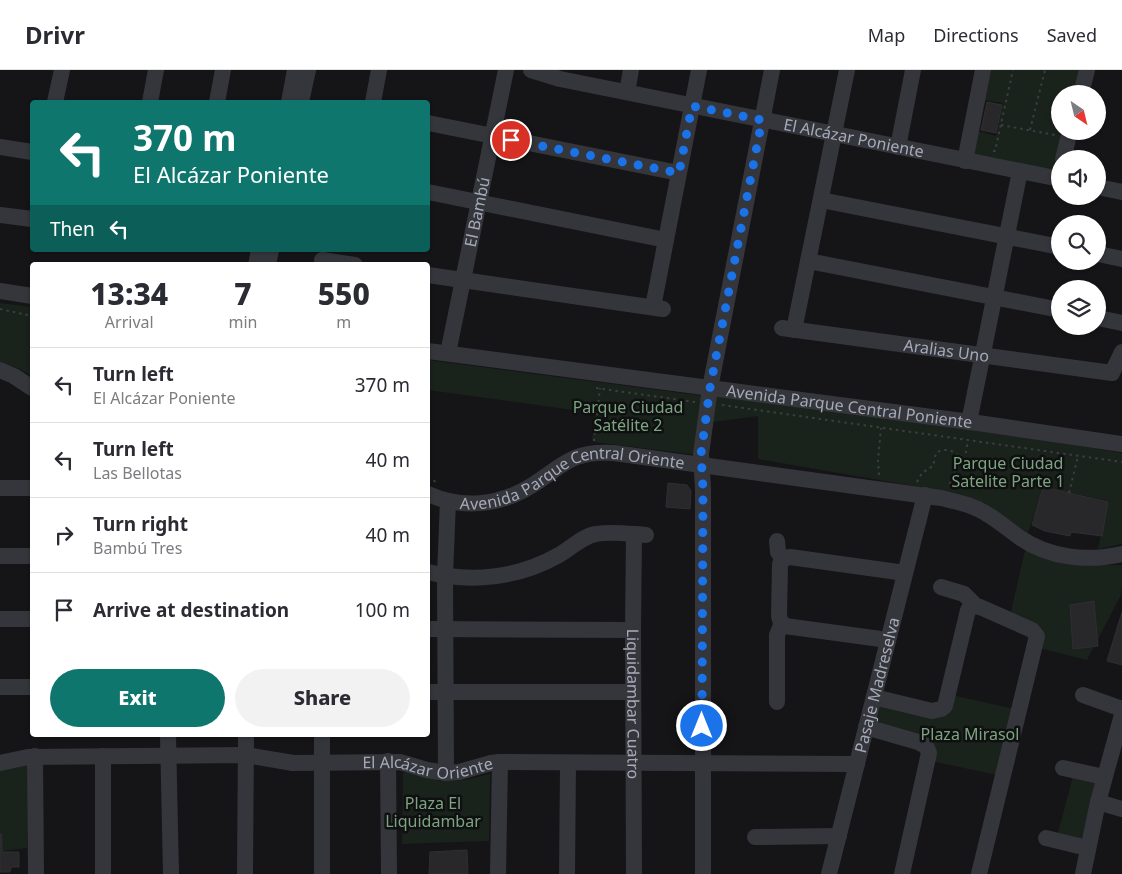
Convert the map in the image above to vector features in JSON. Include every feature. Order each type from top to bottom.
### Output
[{"type":"street","points":[[55,100],[62,70]]},
{"type":"street","points":[[150,100],[156,70]]},
{"type":"street","points":[[217,100],[223,70]]},
{"type":"street","points":[[289,100],[295,70]]},
{"type":"street","points":[[301,100],[308,70]]},
{"type":"street","points":[[373,100],[379,70]]},
{"type":"street","name":"El Bambú","points":[[448,353],[506,70]]},
{"type":"street","name":"El Alcázar Poniente","points":[[531,70],[561,74],[627,92],[692,106],[1020,171],[1051,175]]},
{"type":"street","points":[[627,92],[631,70]]},
{"type":"street","points":[[430,275],[658,308],[666,240],[699,70]]},
{"type":"street","points":[[702,874],[701,454],[710,388],[772,70]]},
{"type":"street","points":[[847,70],[808,261],[1051,308]]},
{"type":"street","points":[[898,147],[913,70]]},
{"type":"street","points":[[965,160],[983,70]]},
{"type":"street","points":[[1083,85],[1087,70]]},
{"type":"street","points":[[430,123],[679,173]]},
{"type":"street","points":[[0,147],[30,152]]},
{"type":"street","points":[[970,422],[1020,171]]},
{"type":"street","points":[[1106,189],[1122,192]]},
{"type":"street","points":[[430,192],[666,240]]},
{"type":"street","points":[[821,200],[1051,245]]},
{"type":"street","points":[[0,215],[30,219]]},
{"type":"street","points":[[1106,256],[1122,259]]},
{"type":"street","points":[[322,260],[346,259]]},
{"type":"street","name":"Aralias Uno","points":[[808,261],[788,329],[1112,373],[1122,352]]},
{"type":"street","points":[[0,291],[30,296]]},
{"type":"street","points":[[1106,320],[1122,323]]},
{"type":"street","name":"Avenida Parque Central Poniente","points":[[430,350],[1122,444]]},
{"type":"street","points":[[0,370],[14,376],[30,387]]},
{"type":"street","name":"Avenida Parque Central Oriente","points":[[430,495],[448,501],[477,504],[508,497],[532,486],[564,462],[580,456],[614,453],[702,466],[921,490],[977,508],[995,518],[1025,541],[1045,551],[1080,558],[1122,554]]},
{"type":"street","points":[[0,488],[30,488]]},
{"type":"street","name":"Pasaje Madreselva","points":[[829,874],[905,573],[921,490]]},
{"type":"street","points":[[446,773],[445,576],[448,501]]},
{"type":"street","name":"Liquidambar Cuatro","points":[[445,576],[483,577],[513,574],[548,562],[596,534],[640,534],[633,630],[634,874]]},
{"type":"street","points":[[777,540],[778,552],[783,558]]},
{"type":"street","points":[[0,556],[30,556]]},
{"type":"street","points":[[783,558],[790,557],[905,573]]},
{"type":"street","points":[[783,558],[780,564],[779,616],[782,623],[789,627],[888,640]]},
{"type":"street","points":[[430,572],[445,576]]},
{"type":"street","points":[[941,587],[964,594],[975,605],[1032,630],[1037,636],[979,874]]},
{"type":"street","points":[[874,697],[932,711],[941,710],[947,702],[968,610],[975,605]]},
{"type":"street","points":[[0,619],[30,619]]},
{"type":"street","points":[[778,702],[778,635],[782,623]]},
{"type":"street","points":[[430,629],[633,630]]},
{"type":"street","points":[[0,687],[30,687]]},
{"type":"street","points":[[430,692],[633,692]]},
{"type":"street","points":[[1083,695],[1122,709]]},
{"type":"street","points":[[1083,874],[1087,848],[1104,777],[1122,715]]},
{"type":"street","points":[[866,727],[918,742],[926,746],[929,753],[902,874]]},
{"type":"street","points":[[168,737],[171,874]]},
{"type":"street","points":[[245,874],[246,737]]},
{"type":"street","points":[[322,737],[322,874]]},
{"type":"street","points":[[35,756],[36,874]]},
{"type":"street","name":"El Alcázar Oriente","points":[[0,763],[21,757],[35,756],[246,756],[284,762],[400,762],[427,770],[446,773],[459,772],[500,762],[857,764]]},
{"type":"street","points":[[102,756],[103,874]]},
{"type":"street","points":[[388,761],[389,874]]},
{"type":"street","points":[[498,874],[500,762]]},
{"type":"street","points":[[567,874],[568,762]]},
{"type":"street","points":[[1063,768],[1104,777]]},
{"type":"street","points":[[1098,802],[1122,809]]},
{"type":"street","points":[[755,837],[839,836]]},
{"type":"street","points":[[1046,838],[1087,848]]},
{"type":"path","points":[[995,151],[1013,70]]},
{"type":"path","points":[[1030,130],[1045,70]]},
{"type":"path","points":[[1001,125],[1051,132]]},
{"type":"path","points":[[0,309],[30,316]]},
{"type":"path","points":[[594,442],[600,388]]},
{"type":"path","points":[[716,404],[1122,462]]},
{"type":"path","points":[[596,422],[647,426]]},
{"type":"path","points":[[879,477],[878,460],[881,428]]},
{"type":"path","points":[[959,457],[966,452],[968,440]]},
{"type":"path","points":[[921,490],[922,473],[933,466],[934,456],[939,451],[949,450],[959,457],[960,464],[955,470],[954,477],[947,490]]},
{"type":"path","points":[[1068,493],[1078,456]]},
{"type":"path","points":[[430,478],[442,484]]},
{"type":"green space","points":[[991,70],[1079,70],[1075,85],[1051,85],[1051,140],[1061,140],[1058,150],[1051,150],[1051,170],[971,158],[974,130],[996,136],[1003,103],[984,100]]},
{"type":"green space","points":[[0,303],[30,307],[30,375],[0,362]]},
{"type":"green space","name":"Parque Ciudad Satélite 2","points":[[430,360],[704,396],[701,454],[594,442],[592,440],[595,413],[430,390]]},
{"type":"green space","name":"Parque Ciudad Satelite Parte 1","points":[[713,393],[974,429],[1122,453],[1122,544],[1098,549],[1108,501],[1043,487],[1028,533],[985,503],[960,494],[758,459],[758,416],[713,422]]},
{"type":"green space","points":[[1025,550],[1049,560],[1072,564],[1122,565],[1120,597],[1087,660],[1043,649],[1037,651],[1036,625],[1010,616]]},
{"type":"green space","name":"Plaza Mirasol","points":[[952,695],[1014,709],[997,775],[931,761],[931,751],[872,725],[877,705],[929,716]]},
{"type":"green space","points":[[29,762],[27,848],[2,851],[3,834],[0,833],[0,768]]},
{"type":"green space","name":"Plaza El Liquidambar","points":[[403,772],[430,777],[439,781],[465,780],[490,774],[489,841],[402,844]]},
{"type":"green space","points":[[1074,772],[1102,778],[1085,845],[1057,837]]},
{"type":"building","points":[[987,102],[1002,105],[996,133],[981,130]]},
{"type":"building","points":[[668,483],[687,485],[691,491],[690,509],[666,507]]},
{"type":"building","points":[[1043,487],[1108,502],[1102,536],[1071,532],[1070,536],[1045,531],[1032,525]]},
{"type":"building","points":[[1094,601],[1098,646],[1073,649],[1070,605]]},
{"type":"building","points":[[1122,612],[1122,665],[1107,661]]},
{"type":"building","points":[[0,834],[2,834],[2,852],[19,852],[19,867],[11,867],[10,872],[0,872]]},
{"type":"building","points":[[467,850],[468,874],[429,874],[430,852]]},
{"type":"route","points":[[511,140],[679,173],[692,106],[762,120],[710,388],[701,454],[703,488],[702,726]]}]
